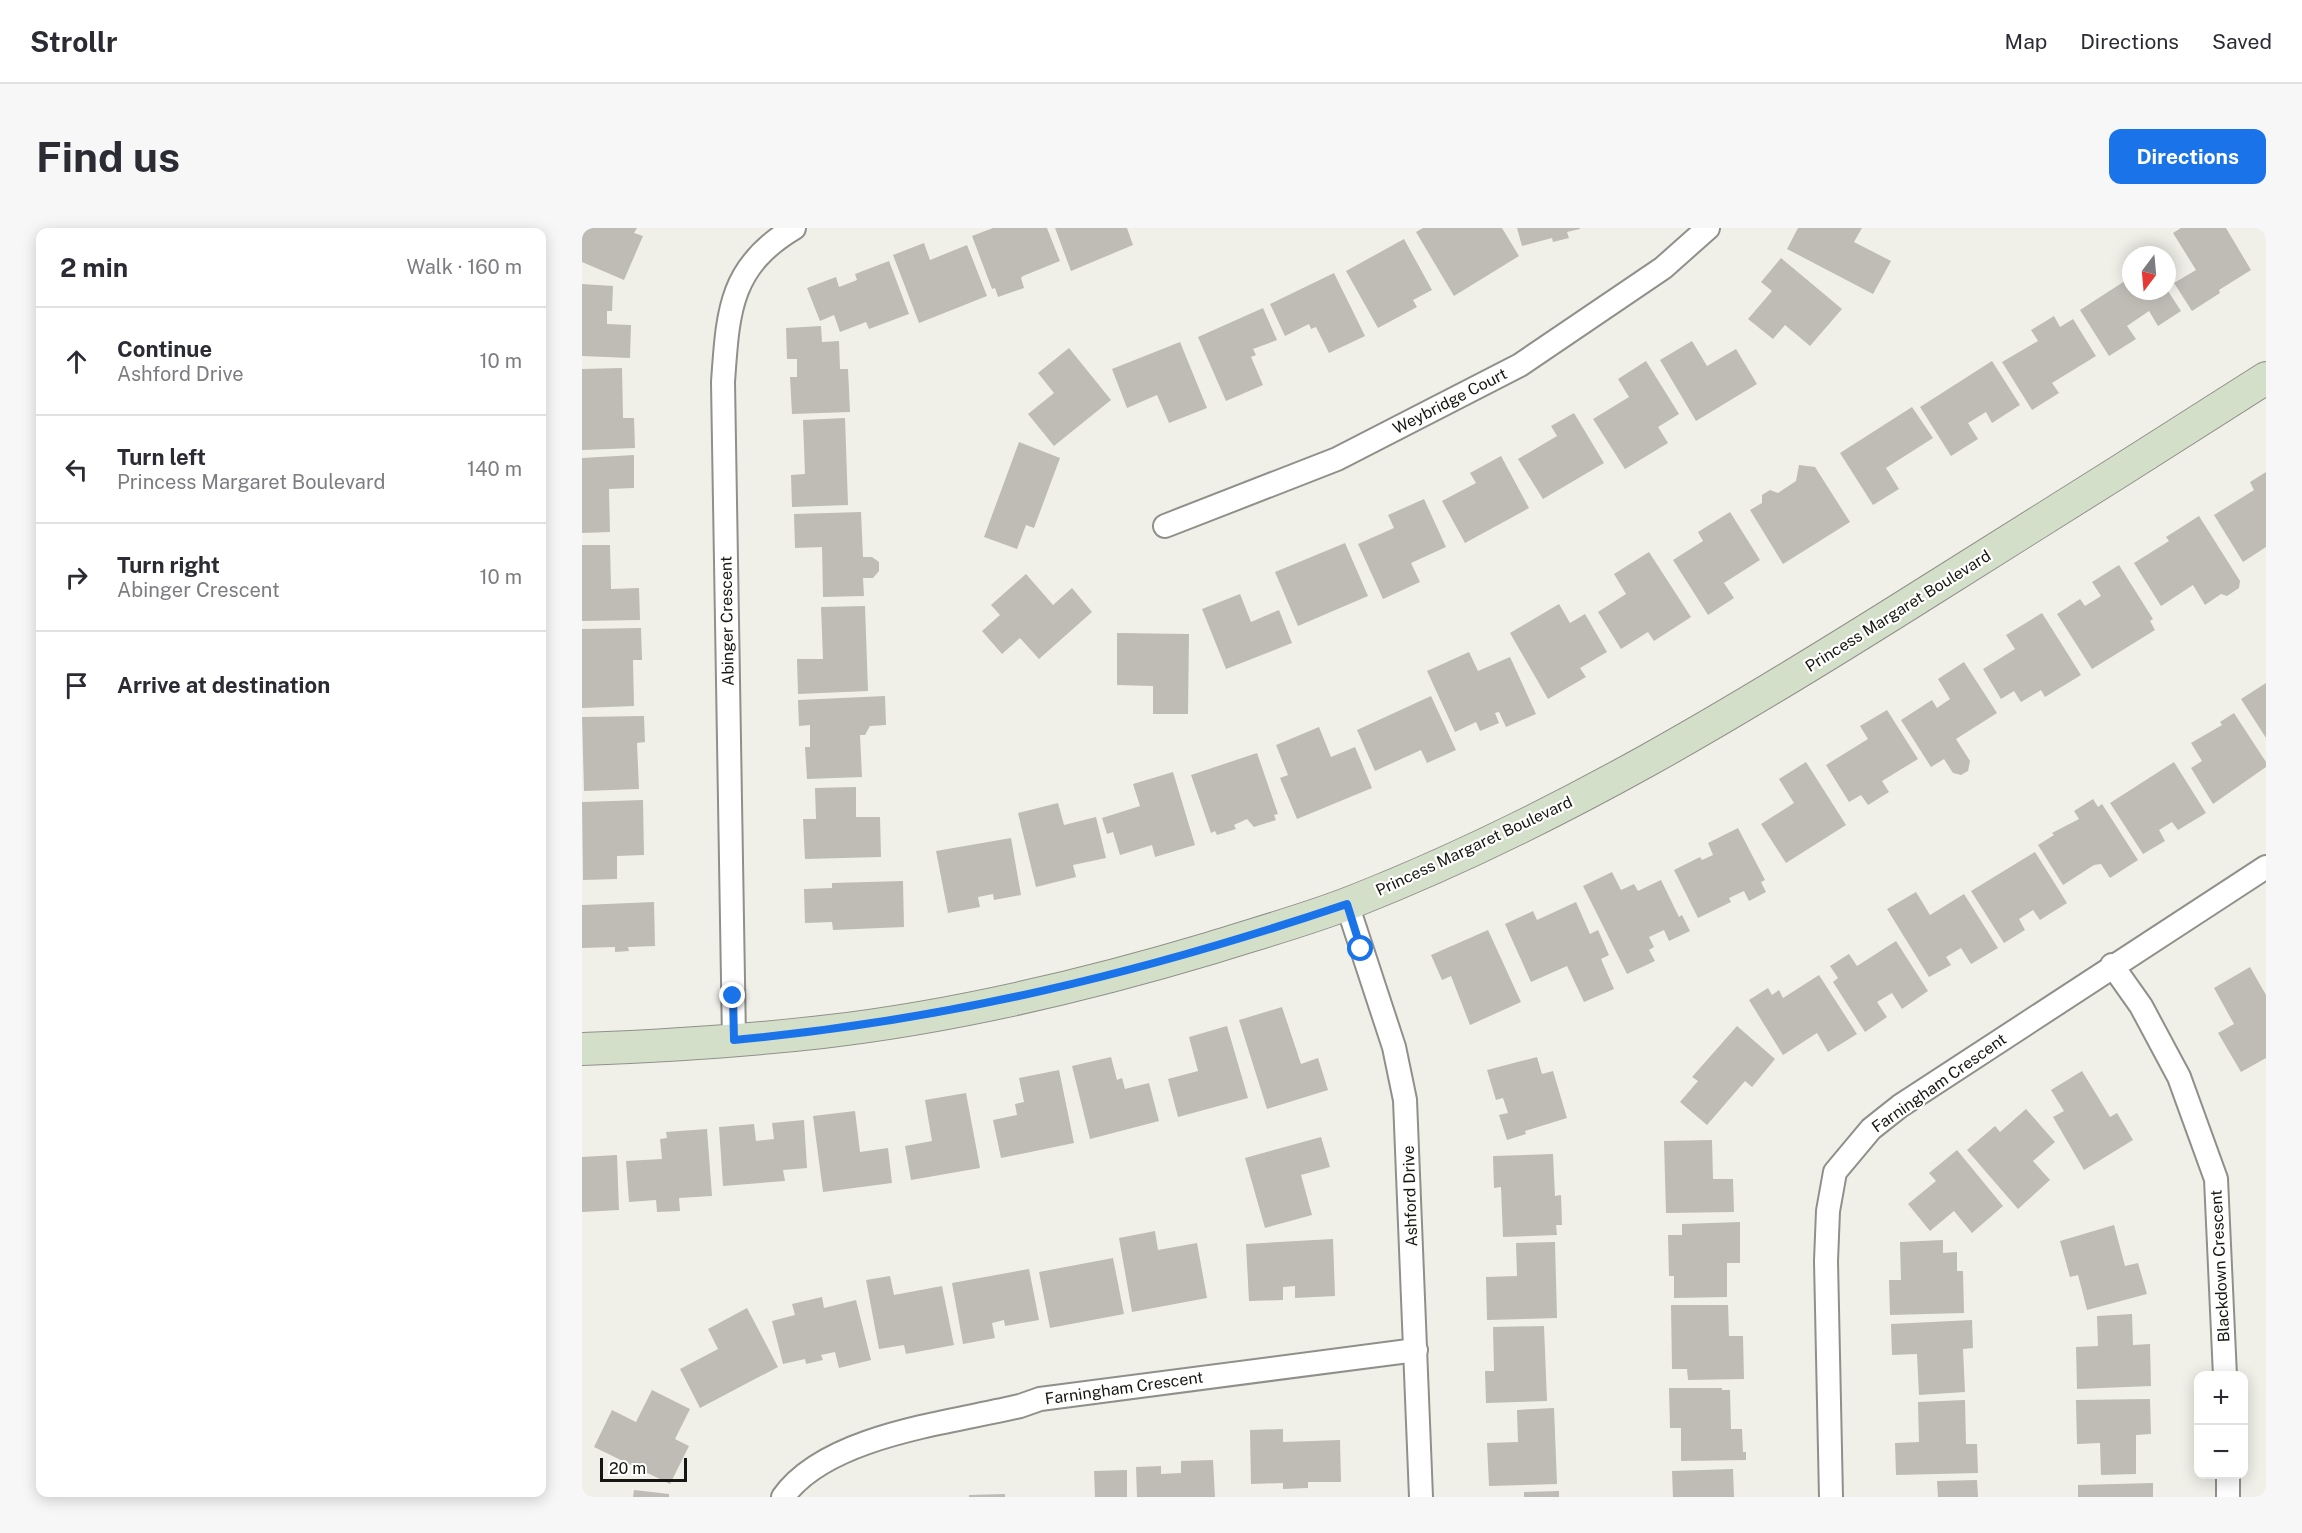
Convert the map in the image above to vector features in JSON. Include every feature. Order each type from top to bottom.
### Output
[{"type":"street","name":"Abinger Crescent","points":[[734,1040],[723,382],[728,315],[744,273],[768,244],[795,228]]},
{"type":"street","name":"Weybridge Court","points":[[1165,526],[1337,459],[1520,366],[1663,268],[1707,228]]},
{"type":"street","name":"Princess Margaret Boulevard","points":[[582,1049],[824,1032],[1014,999],[1181,957],[1347,904],[1422,873],[1537,819],[1716,723],[2266,378]]},
{"type":"street","name":"Farningham Crescent","points":[[1831,1497],[1826,1261],[1827,1211],[1835,1172],[1871,1129],[1900,1106],[2112,965],[2266,867]]},
{"type":"street","name":"Ashford Drive","points":[[1347,904],[1394,1047],[1405,1100],[1421,1497]]},
{"type":"street","name":"Blackdown Crescent","points":[[2112,965],[2141,1006],[2179,1077],[2216,1179],[2225,1371]]},
{"type":"street","name":"Farningham Crescent","points":[[783,1497],[790,1486],[815,1467],[847,1449],[883,1437],[1020,1407],[1040,1399],[1416,1350]]},
{"type":"street","points":[[2228,1479],[2228,1497]]},
{"type":"building","points":[[582,228],[637,228],[634,233],[643,236],[624,280],[582,262]]},
{"type":"building","points":[[993,228],[1047,228],[1060,261],[1023,276],[1021,278],[1024,288],[998,297],[995,288],[992,289],[972,236]]},
{"type":"building","points":[[1055,228],[1127,228],[1133,245],[1071,271]]},
{"type":"building","points":[[1423,228],[1502,228],[1519,256],[1454,296],[1416,232]]},
{"type":"building","points":[[1517,228],[1580,229],[1567,232],[1569,238],[1553,242],[1552,238],[1522,246]]},
{"type":"building","points":[[1798,228],[1862,228],[1854,242],[1891,261],[1873,294],[1787,249]]},
{"type":"building","points":[[2181,228],[2226,228],[2251,270],[2219,290],[2220,293],[2192,311],[2176,286],[2176,282],[2196,270],[2173,233]]},
{"type":"building","points":[[1404,239],[1432,290],[1413,300],[1417,307],[1378,328],[1346,271]]},
{"type":"building","points":[[924,243],[930,260],[967,245],[987,296],[919,323],[893,255]]},
{"type":"building","points":[[1781,258],[1842,309],[1810,346],[1785,325],[1773,339],[1748,319],[1772,291],[1761,282]]},
{"type":"building","points":[[889,261],[909,314],[869,329],[866,322],[840,332],[834,315],[820,321],[807,288],[836,277],[839,287],[857,280],[855,274]]},
{"type":"building","points":[[1334,273],[1365,336],[1329,353],[1316,327],[1311,329],[1309,324],[1285,336],[1270,304]]},
{"type":"building","points":[[2122,283],[2122,300],[2174,300],[2181,311],[2158,326],[2149,311],[2127,326],[2136,339],[2109,356],[2080,310]]},
{"type":"building","points":[[582,284],[613,286],[612,311],[607,311],[607,324],[631,325],[630,358],[582,356]]},
{"type":"building","points":[[1263,308],[1277,340],[1253,349],[1256,355],[1251,357],[1263,385],[1226,401],[1198,337]]},
{"type":"building","points":[[2054,316],[2060,327],[2073,319],[2096,356],[2052,383],[2059,393],[2032,410],[2002,362],[2038,341],[2031,330]]},
{"type":"building","points":[[821,326],[822,342],[839,341],[840,369],[848,369],[850,412],[792,414],[790,377],[797,377],[797,359],[787,359],[786,328]]},
{"type":"building","points":[[1692,341],[1707,366],[1736,349],[1757,384],[1696,421],[1660,360]]},
{"type":"building","points":[[1180,342],[1207,408],[1169,423],[1157,395],[1127,408],[1112,369]]},
{"type":"building","points":[[1069,348],[1111,400],[1054,446],[1028,414],[1054,393],[1038,373]]},
{"type":"building","points":[[1646,361],[1679,414],[1658,427],[1668,443],[1625,469],[1593,419],[1629,397],[1618,379]]},
{"type":"building","points":[[1992,361],[2020,405],[1992,423],[1986,412],[1968,423],[1978,439],[1951,456],[1920,407]]},
{"type":"building","points":[[622,368],[623,418],[634,418],[635,448],[582,450],[582,369]]},
{"type":"building","points":[[1912,407],[1933,438],[1886,468],[1899,489],[1873,505],[1840,453]]},
{"type":"building","points":[[1574,413],[1604,463],[1543,499],[1518,459],[1557,436],[1551,426]]},
{"type":"building","points":[[845,418],[848,505],[792,507],[791,475],[805,474],[803,420]]},
{"type":"building","points":[[1019,442],[1060,458],[1034,528],[1026,525],[1017,549],[984,537]]},
{"type":"building","points":[[634,455],[634,488],[609,489],[610,532],[582,533],[582,458]]},
{"type":"building","points":[[1501,456],[1529,508],[1465,543],[1442,501],[1476,483],[1470,473]]},
{"type":"building","points":[[1799,465],[1815,467],[1850,522],[1783,564],[1750,510],[1762,503],[1762,495],[1770,490],[1778,493],[1796,481]]},
{"type":"building","points":[[2266,472],[2266,547],[2243,562],[2214,515],[2254,490],[2250,482]]},
{"type":"building","points":[[1424,499],[1446,547],[1411,563],[1420,582],[1383,599],[1358,544],[1394,528],[1388,515]]},
{"type":"building","points":[[861,512],[863,557],[872,557],[879,562],[879,571],[873,578],[863,578],[864,596],[823,597],[822,547],[795,548],[794,514]]},
{"type":"building","points":[[1730,512],[1760,560],[1724,583],[1734,598],[1708,615],[1673,560],[1703,541],[1698,532]]},
{"type":"building","points":[[2199,516],[2240,581],[2239,588],[2227,596],[2221,594],[2205,605],[2193,585],[2161,606],[2134,563],[2169,541],[2166,537]]},
{"type":"building","points":[[1345,543],[1368,596],[1298,626],[1275,572]]},
{"type":"building","points":[[582,545],[610,545],[611,589],[639,588],[640,620],[582,621]]},
{"type":"building","points":[[1649,552],[1691,617],[1654,641],[1648,632],[1621,649],[1598,612],[1626,594],[1614,574]]},
{"type":"building","points":[[2119,565],[2153,619],[2150,621],[2155,630],[2092,669],[2057,614],[2080,599],[2085,606],[2101,596],[2092,582]]},
{"type":"building","points":[[1026,574],[1053,605],[1072,588],[1092,612],[1039,659],[1020,638],[1002,654],[982,631],[1000,615],[991,605]]},
{"type":"building","points":[[1240,594],[1251,622],[1279,610],[1292,643],[1226,669],[1202,609]]},
{"type":"building","points":[[1559,604],[1570,623],[1585,614],[1607,652],[1580,668],[1586,677],[1548,699],[1510,633]]},
{"type":"building","points":[[865,606],[868,691],[798,694],[797,659],[823,659],[821,607]]},
{"type":"building","points":[[2042,613],[2081,675],[2045,697],[2041,690],[2021,702],[2014,691],[2001,699],[1983,669],[2015,649],[2006,635]]},
{"type":"building","points":[[641,628],[642,660],[633,660],[634,706],[582,708],[582,629]]},
{"type":"building","points":[[1117,633],[1189,634],[1188,714],[1153,714],[1153,686],[1117,685]]},
{"type":"building","points":[[1469,652],[1478,671],[1510,657],[1536,714],[1506,727],[1499,712],[1495,713],[1499,723],[1480,731],[1476,722],[1455,732],[1427,671]]},
{"type":"building","points":[[1964,662],[1997,713],[1956,739],[1970,761],[1968,771],[1961,775],[1953,773],[1944,759],[1931,767],[1901,720],[1932,700],[1937,708],[1950,699],[1938,679]]},
{"type":"building","points":[[2266,683],[2266,738],[2241,699]]},
{"type":"building","points":[[885,696],[886,725],[870,726],[865,735],[860,735],[862,777],[807,779],[805,747],[810,747],[810,725],[799,726],[798,700]]},
{"type":"building","points":[[1431,696],[1456,750],[1427,763],[1421,750],[1375,771],[1357,730]]},
{"type":"building","points":[[1887,710],[1918,759],[1882,781],[1889,792],[1868,805],[1861,795],[1849,802],[1826,765],[1868,739],[1860,726]]},
{"type":"building","points":[[2234,713],[2266,762],[2266,767],[2213,804],[2191,768],[2202,761],[2191,743],[2222,725],[2220,722]]},
{"type":"building","points":[[644,716],[645,742],[637,743],[639,789],[584,791],[582,717]]},
{"type":"building","points":[[1319,727],[1331,757],[1355,747],[1372,788],[1297,819],[1280,778],[1288,775],[1276,745]]},
{"type":"building","points":[[1257,753],[1278,814],[1274,815],[1276,820],[1254,827],[1247,819],[1234,825],[1236,829],[1217,835],[1215,831],[1211,833],[1191,775]]},
{"type":"building","points":[[1806,762],[1846,825],[1786,863],[1761,824],[1794,803],[1779,779]]},
{"type":"building","points":[[2174,762],[2206,813],[2178,830],[2172,822],[2159,830],[2165,841],[2143,854],[2110,803]]},
{"type":"building","points":[[1173,772],[1195,845],[1155,857],[1152,845],[1120,855],[1113,832],[1107,834],[1102,818],[1140,806],[1133,784]]},
{"type":"building","points":[[856,787],[856,817],[880,817],[881,857],[805,859],[803,819],[816,819],[815,788]]},
{"type":"building","points":[[2093,799],[2098,807],[2102,804],[2138,860],[2110,878],[2101,864],[2094,865],[2063,885],[2038,845],[2054,835],[2052,833],[2079,819],[2074,811]]},
{"type":"building","points":[[643,800],[644,855],[617,856],[617,879],[583,880],[582,802]]},
{"type":"building","points":[[1058,803],[1064,825],[1096,817],[1106,858],[1073,865],[1076,877],[1036,887],[1018,813]]},
{"type":"building","points":[[1738,828],[1765,880],[1761,882],[1766,892],[1749,901],[1744,891],[1729,898],[1731,902],[1698,918],[1674,870],[1700,857],[1702,860],[1713,855],[1708,843]]},
{"type":"building","points":[[1011,838],[1021,895],[994,900],[993,894],[978,897],[980,907],[948,913],[936,851]]},
{"type":"building","points":[[2035,852],[2067,903],[2040,920],[2033,910],[2019,919],[2025,930],[2004,943],[1971,891]]},
{"type":"building","points":[[1612,872],[1621,890],[1634,884],[1638,891],[1661,880],[1679,917],[1682,915],[1690,931],[1669,941],[1664,930],[1649,937],[1654,947],[1649,950],[1655,961],[1627,974],[1583,886]]},
{"type":"building","points":[[903,881],[904,927],[833,930],[832,922],[805,923],[804,889],[832,888],[832,883]]},
{"type":"building","points":[[1916,892],[1930,915],[1964,894],[1998,948],[1971,964],[1961,948],[1946,957],[1951,965],[1929,977],[1887,909]]},
{"type":"building","points":[[654,902],[655,946],[628,947],[629,951],[615,952],[615,947],[582,948],[582,905]]},
{"type":"building","points":[[1576,902],[1590,934],[1598,930],[1609,955],[1601,959],[1614,989],[1584,1002],[1567,966],[1531,982],[1505,924],[1533,911],[1537,920]]},
{"type":"building","points":[[1488,930],[1521,1002],[1470,1025],[1451,976],[1442,980],[1431,955]]},
{"type":"building","points":[[1896,941],[1928,991],[1902,1009],[1892,993],[1877,1002],[1887,1017],[1865,1032],[1833,982],[1838,978],[1830,966],[1849,954],[1857,966]]},
{"type":"building","points":[[2250,967],[2266,995],[2266,1058],[2241,1072],[2218,1033],[2234,1024],[2214,988]]},
{"type":"building","points":[[1819,975],[1857,1034],[1828,1052],[1817,1033],[1783,1055],[1749,1000],[1768,988],[1772,995],[1779,990],[1783,998]]},
{"type":"building","points":[[1282,1007],[1301,1064],[1318,1058],[1328,1090],[1267,1109],[1239,1020]]},
{"type":"building","points":[[1227,1026],[1248,1098],[1178,1117],[1168,1079],[1198,1071],[1189,1037]]},
{"type":"building","points":[[1737,1026],[1775,1059],[1752,1087],[1745,1081],[1707,1125],[1680,1102],[1698,1081],[1692,1077]]},
{"type":"building","points":[[1111,1057],[1117,1080],[1122,1078],[1125,1089],[1149,1083],[1159,1121],[1090,1139],[1072,1066]]},
{"type":"building","points":[[1537,1057],[1542,1074],[1553,1071],[1567,1118],[1525,1131],[1526,1134],[1507,1140],[1499,1115],[1508,1113],[1503,1098],[1496,1100],[1487,1070]]},
{"type":"building","points":[[1059,1070],[1074,1143],[1001,1158],[993,1120],[1017,1115],[1015,1104],[1024,1102],[1019,1078]]},
{"type":"building","points":[[2082,1071],[2110,1117],[2117,1113],[2133,1140],[2084,1170],[2053,1117],[2064,1111],[2051,1090]]},
{"type":"building","points":[[966,1093],[980,1168],[911,1180],[905,1146],[932,1141],[925,1100]]},
{"type":"building","points":[[2026,1109],[2055,1142],[2033,1161],[2050,1180],[2018,1209],[1967,1150],[1995,1126],[2000,1132]]},
{"type":"building","points":[[855,1111],[860,1152],[888,1148],[892,1183],[823,1192],[813,1116]]},
{"type":"building","points":[[804,1120],[807,1168],[783,1170],[785,1181],[723,1186],[719,1127],[754,1124],[756,1141],[774,1139],[772,1123]]},
{"type":"building","points":[[707,1129],[712,1196],[679,1198],[680,1211],[657,1212],[656,1200],[629,1202],[626,1161],[662,1159],[660,1139],[667,1138],[666,1132]]},
{"type":"building","points":[[1321,1137],[1330,1167],[1301,1175],[1312,1215],[1265,1228],[1245,1158]]},
{"type":"building","points":[[1712,1140],[1713,1179],[1733,1179],[1734,1212],[1666,1213],[1664,1141]]},
{"type":"building","points":[[1957,1150],[2003,1206],[1972,1233],[1954,1211],[1930,1231],[1908,1204],[1936,1181],[1929,1173]]},
{"type":"building","points":[[1553,1154],[1555,1196],[1561,1195],[1562,1225],[1556,1225],[1557,1235],[1503,1237],[1501,1187],[1494,1188],[1493,1156]]},
{"type":"building","points":[[617,1155],[619,1210],[582,1212],[582,1157]]},
{"type":"building","points":[[1740,1222],[1740,1263],[1727,1263],[1727,1297],[1674,1298],[1674,1276],[1669,1276],[1668,1235],[1682,1235],[1682,1224]]},
{"type":"building","points":[[2114,1225],[2125,1266],[2138,1263],[2147,1294],[2087,1310],[2078,1275],[2070,1277],[2060,1241]]},
{"type":"building","points":[[1155,1231],[1158,1250],[1197,1243],[1207,1298],[1132,1312],[1119,1238]]},
{"type":"building","points":[[1333,1239],[1335,1296],[1295,1298],[1295,1286],[1283,1287],[1283,1300],[1249,1301],[1246,1244]]},
{"type":"building","points":[[1943,1240],[1943,1253],[1957,1252],[1957,1271],[1963,1271],[1964,1313],[1890,1315],[1889,1280],[1901,1280],[1900,1242]]},
{"type":"building","points":[[1555,1242],[1557,1318],[1487,1320],[1486,1277],[1517,1276],[1516,1243]]},
{"type":"building","points":[[1113,1258],[1124,1314],[1050,1328],[1039,1272]]},
{"type":"building","points":[[1029,1269],[1039,1320],[1005,1326],[1004,1320],[992,1323],[995,1338],[963,1344],[952,1283]]},
{"type":"building","points":[[890,1276],[894,1295],[942,1286],[954,1345],[906,1354],[904,1345],[879,1349],[866,1280]]},
{"type":"building","points":[[822,1297],[824,1308],[856,1300],[871,1360],[839,1368],[835,1352],[821,1355],[823,1360],[806,1364],[805,1359],[783,1364],[772,1321],[795,1315],[792,1304]]},
{"type":"building","points":[[1671,1305],[1728,1305],[1729,1336],[1743,1336],[1744,1379],[1688,1380],[1687,1369],[1672,1369]]},
{"type":"building","points":[[747,1308],[778,1367],[700,1408],[680,1369],[718,1349],[708,1329]]},
{"type":"building","points":[[2132,1314],[2133,1345],[2150,1344],[2151,1386],[2077,1389],[2076,1347],[2098,1346],[2097,1316]]},
{"type":"building","points":[[1972,1320],[1973,1348],[1963,1349],[1965,1392],[1919,1395],[1917,1354],[1892,1355],[1891,1324]]},
{"type":"building","points":[[1544,1326],[1547,1401],[1486,1403],[1485,1371],[1494,1371],[1493,1327]]},
{"type":"building","points":[[1669,1388],[1730,1390],[1731,1429],[1742,1429],[1743,1452],[1746,1452],[1746,1460],[1681,1461],[1681,1428],[1670,1428]]},
{"type":"building","points":[[652,1390],[690,1409],[675,1439],[689,1446],[670,1484],[594,1447],[612,1410],[636,1422]]},
{"type":"building","points":[[2150,1399],[2151,1434],[2136,1435],[2136,1474],[2101,1475],[2100,1443],[2077,1444],[2076,1400]]},
{"type":"building","points":[[1965,1400],[1966,1444],[1977,1444],[1978,1473],[1896,1475],[1895,1443],[1919,1442],[1918,1402]]},
{"type":"building","points":[[1554,1408],[1557,1484],[1489,1486],[1487,1443],[1518,1442],[1517,1410]]},
{"type":"building","points":[[1283,1429],[1283,1442],[1340,1440],[1341,1482],[1308,1482],[1308,1488],[1283,1489],[1283,1483],[1251,1484],[1250,1430]]},
{"type":"building","points":[[1213,1460],[1215,1497],[1137,1497],[1136,1467],[1161,1466],[1161,1474],[1181,1473],[1181,1461]]},
{"type":"building","points":[[1733,1469],[1734,1497],[1673,1497],[1672,1471]]},
{"type":"building","points":[[1127,1470],[1127,1497],[1095,1497],[1094,1471]]},
{"type":"building","points":[[1977,1480],[1978,1497],[1938,1497],[1937,1481]]},
{"type":"building","points":[[2153,1483],[2153,1497],[2078,1497],[2078,1485]]},
{"type":"building","points":[[634,1490],[669,1494],[669,1497],[633,1497]]},
{"type":"building","points":[[1559,1491],[1559,1497],[1524,1497],[1524,1492]]},
{"type":"building","points":[[1005,1494],[1005,1497],[969,1497],[969,1495]]},
{"type":"route","points":[[733,996],[734,1040],[824,1032],[922,1017],[1091,981],[1181,957],[1347,904],[1361,949]]}]
